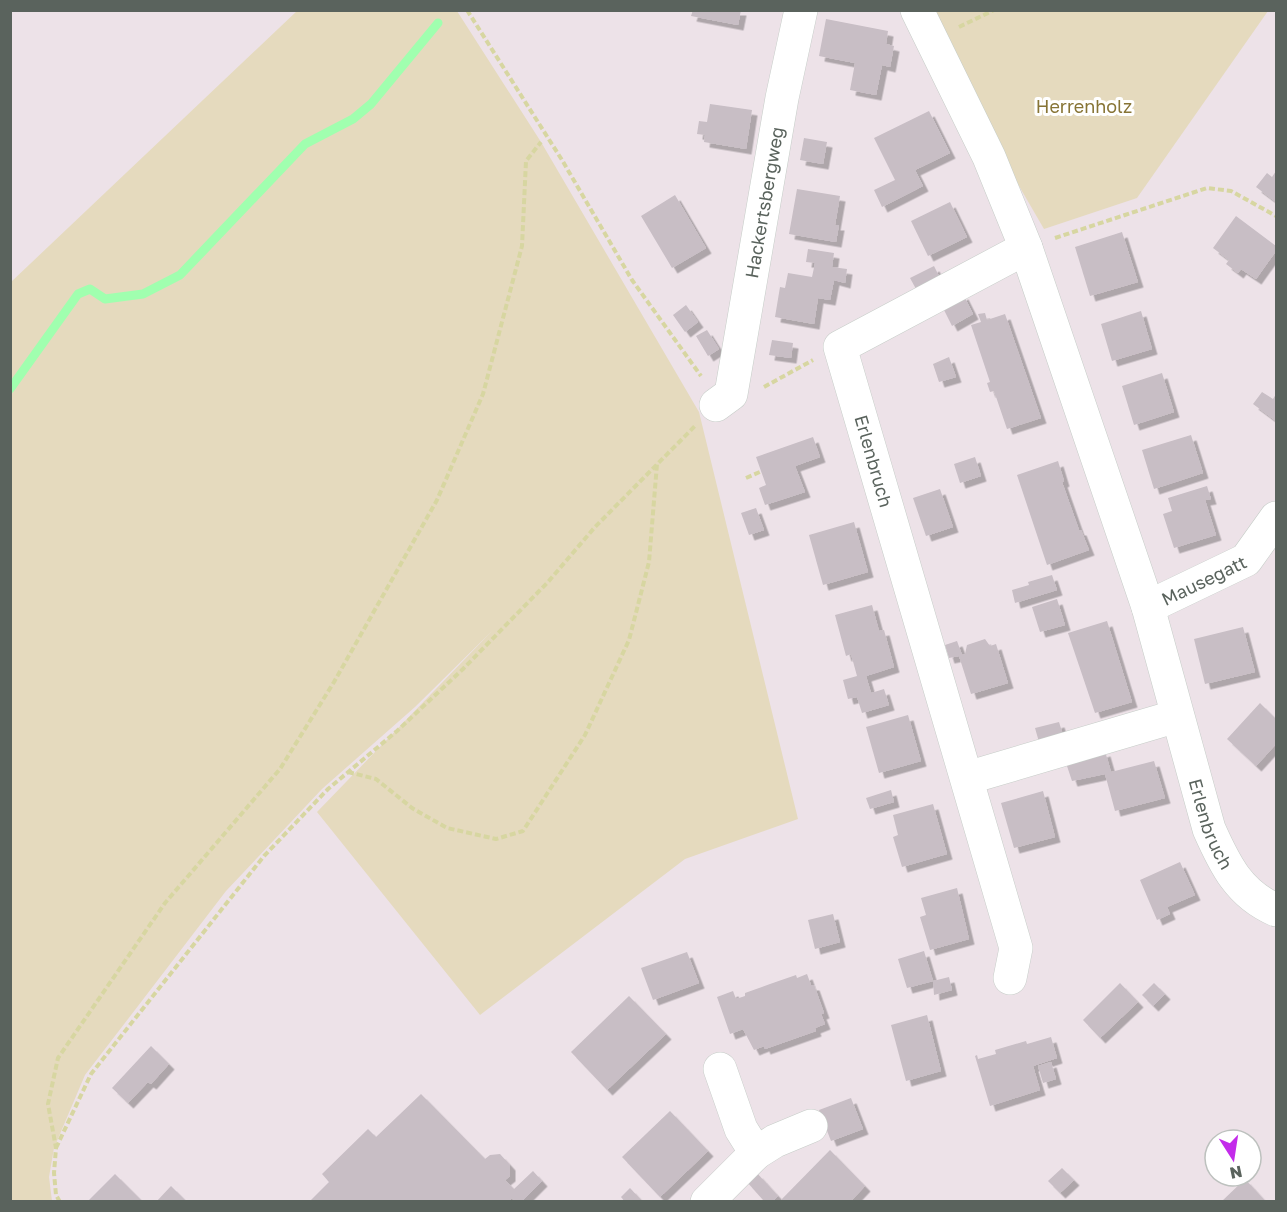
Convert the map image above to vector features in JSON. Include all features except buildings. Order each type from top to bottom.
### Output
[{"type":"street","name":"Hackertsbergweg","points":[[723,400],[801,10]]},
{"type":"street","name":"Erlenbruch","points":[[917,10],[989,158],[1026,248],[1148,607],[1209,829],[1221,856],[1238,884],[1260,903],[1276,910]]},
{"type":"street","points":[[840,347],[1026,248]]},
{"type":"street","name":"Erlenbruch","points":[[840,347],[1016,948],[1010,978]]},
{"type":"street","name":"Mausegatt","points":[[1148,607],[1246,560],[1276,518]]},
{"type":"street","points":[[967,778],[1177,717]]},
{"type":"street","points":[[720,1069],[741,1129],[756,1153]]},
{"type":"street","points":[[707,1202],[756,1153],[775,1141],[811,1126]]},
{"type":"path","points":[[467,10],[562,160],[632,280],[701,375],[723,400]]},
{"type":"path","points":[[931,40],[994,10]]},
{"type":"path","points":[[54,1202],[56,1148],[48,1104],[58,1058],[165,903],[280,769],[334,682],[437,500],[483,393],[522,246],[526,161],[541,142]]},
{"type":"path","points":[[1026,248],[1207,188],[1232,191],[1276,216]]},
{"type":"path","points":[[56,1148],[91,1074],[134,1017],[264,856],[328,789],[397,731],[462,669],[548,582],[595,527],[723,400],[752,393],[840,347]]},
{"type":"path","points":[[348,772],[376,779],[412,808],[447,828],[496,839],[524,831],[585,735],[629,640],[649,562],[657,464]]},
{"type":"path","points":[[746,478],[762,471]]},
{"type":"path","points":[[56,1195],[60,1202]]},
{"type":"green space","points":[[298,10],[457,11],[541,142],[699,412],[798,819],[685,859],[480,1015],[317,812],[492,631],[415,707],[322,789],[226,891],[85,1075],[54,1148],[49,1177],[52,1201],[11,1201],[11,282]]},
{"type":"green space","name":"Herrenholz","points":[[933,11],[1268,11],[1137,198],[1044,229],[1000,153]]},
{"type":"waterway","points":[[10,389],[78,294],[90,289],[105,299],[143,294],[180,275],[305,144],[353,119],[371,104],[438,23]]}]
